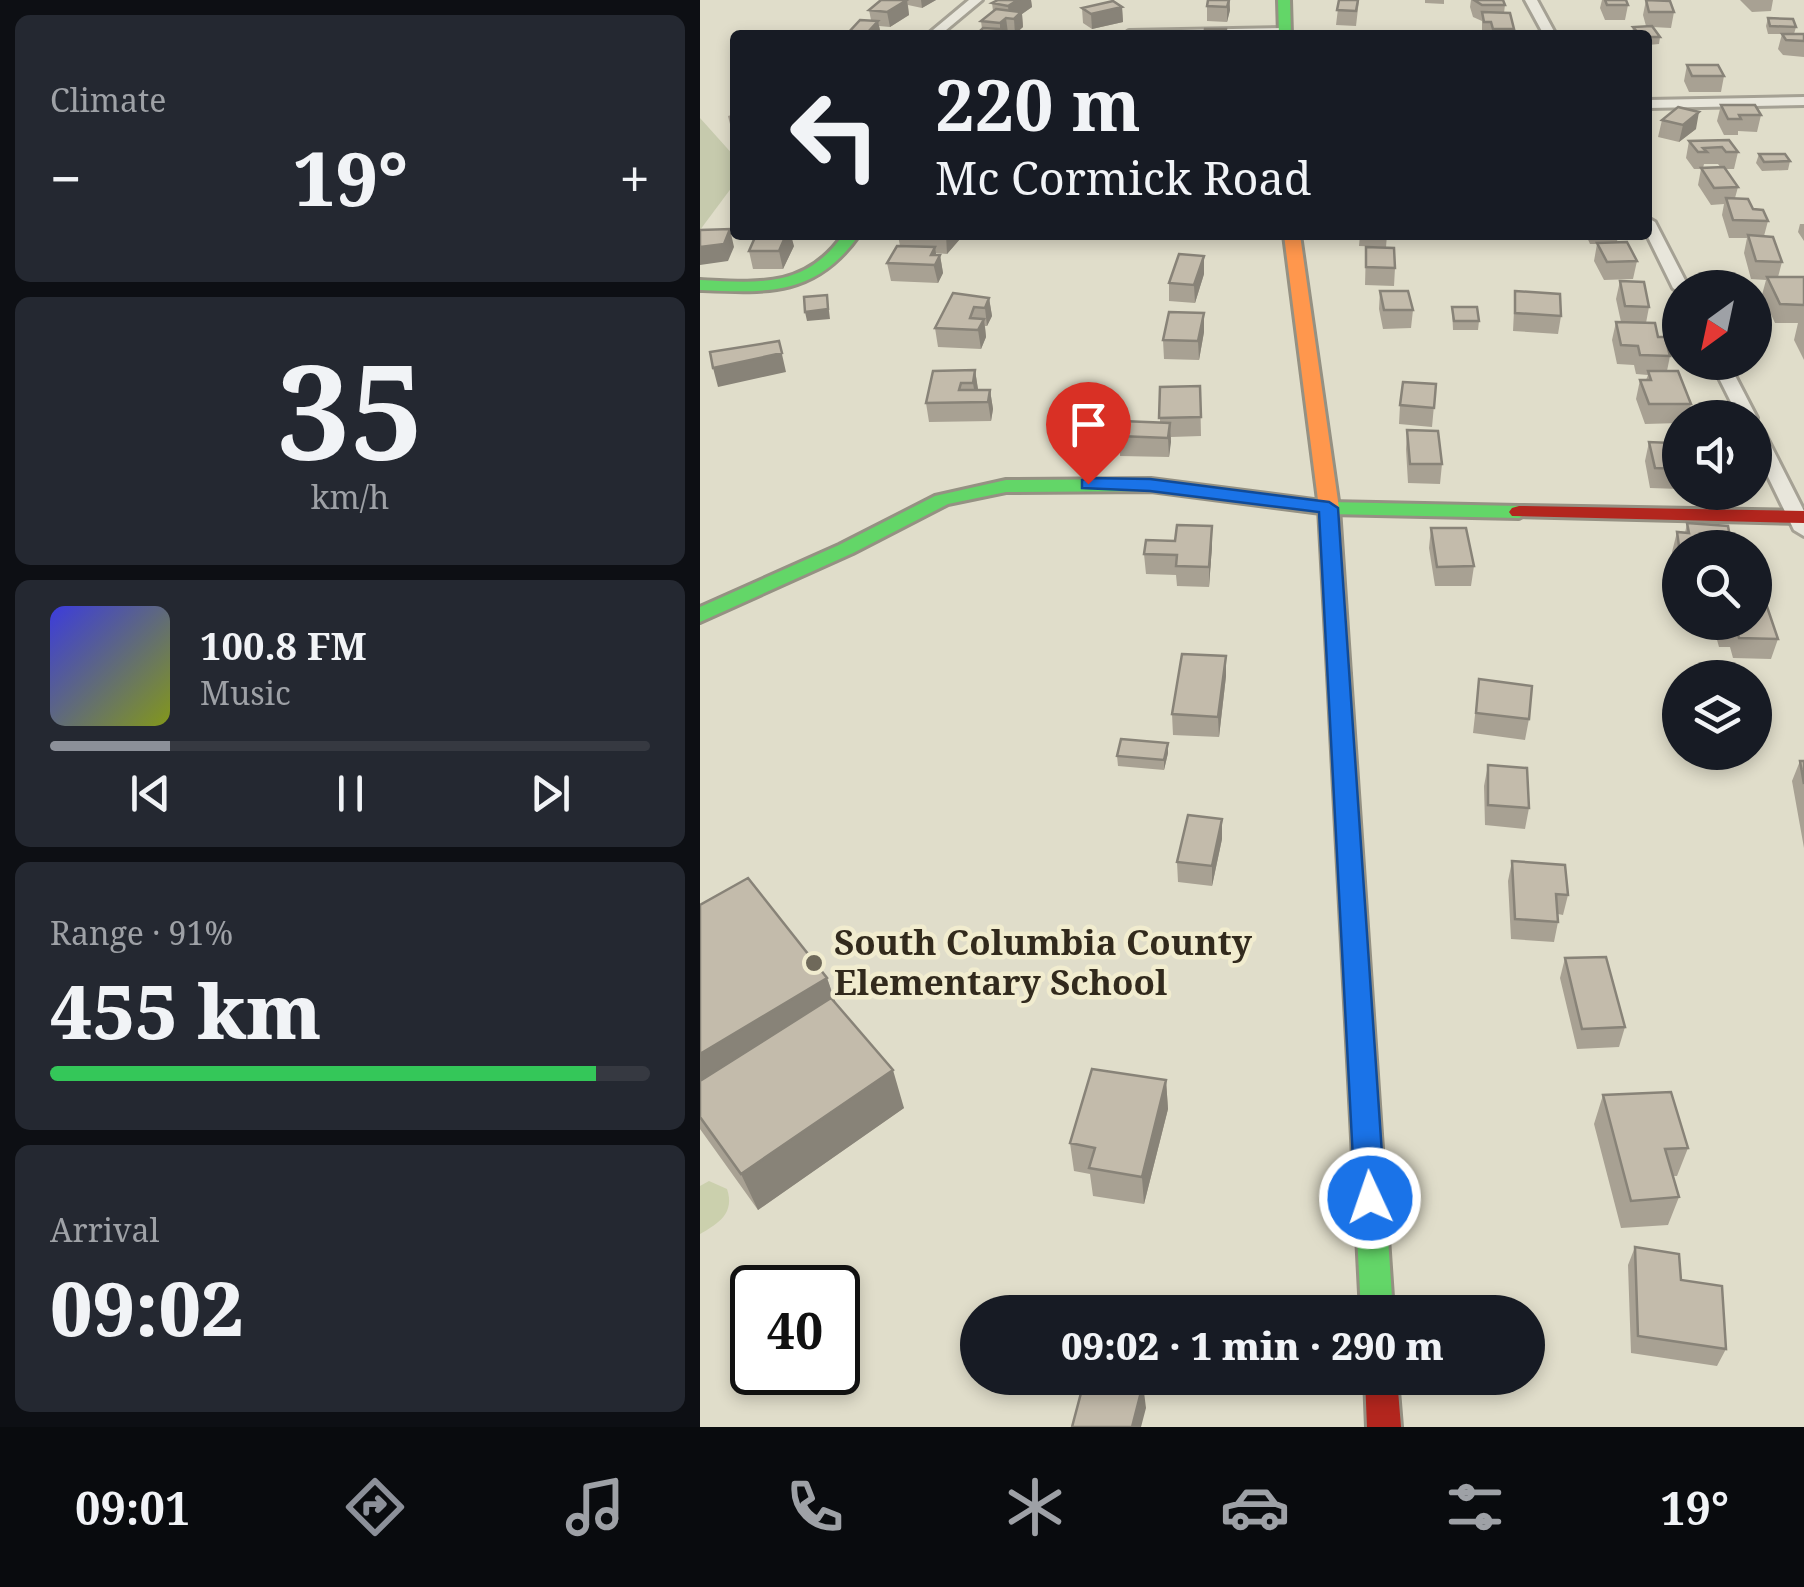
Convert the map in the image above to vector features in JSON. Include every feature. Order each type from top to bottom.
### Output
[{"type":"street","points":[[940,30],[976,0]]},
{"type":"street","points":[[1284,0],[1285,30]]},
{"type":"street","points":[[1532,0],[1547,30]]},
{"type":"street","points":[[1652,104],[1804,101]]},
{"type":"street","points":[[1652,230],[1672,270]]},
{"type":"street","points":[[700,285],[748,288],[809,277],[830,266],[846,251],[849,240]]},
{"type":"street","points":[[1293,240],[1329,508],[1376,1295]]},
{"type":"street","points":[[700,615],[846,549],[942,500],[1006,486],[1150,485],[1329,508],[1802,522],[1772,465]]},
{"type":"street","points":[[1382,1395],[1384,1427]]},
{"type":"green space","points":[[700,118],[730,151],[730,190],[700,230]]},
{"type":"green space","points":[[709,1181],[727,1189],[729,1205],[719,1221],[700,1234],[700,1186]]},
{"type":"building","points":[[881,0],[907,0],[887,12],[869,10]]},
{"type":"building","points":[[1018,0],[1008,6],[992,3]]},
{"type":"building","points":[[1208,0],[1229,0],[1227,7],[1207,6]]},
{"type":"building","points":[[1339,0],[1358,0],[1356,11],[1337,10]]},
{"type":"building","points":[[1474,0],[1503,0],[1505,5],[1482,5]]},
{"type":"building","points":[[1605,0],[1626,0],[1628,5],[1607,5]]},
{"type":"building","points":[[1646,0],[1670,1],[1674,12],[1649,12]]},
{"type":"building","points":[[1113,1],[1122,7],[1091,14],[1082,8]]},
{"type":"building","points":[[996,9],[1021,12],[1000,23],[981,21]]},
{"type":"building","points":[[1482,12],[1510,13],[1514,29],[1493,29],[1491,22],[1484,22]]},
{"type":"building","points":[[1768,18],[1793,19],[1796,27],[1770,26]]},
{"type":"building","points":[[860,20],[878,21],[870,30],[851,30]]},
{"type":"building","points":[[1652,26],[1660,37],[1652,37],[1652,30],[1633,27]]},
{"type":"building","points":[[1782,34],[1804,34],[1804,41],[1786,40]]},
{"type":"building","points":[[1687,65],[1718,65],[1724,76],[1692,76]]},
{"type":"building","points":[[1721,105],[1755,105],[1761,115],[1728,119]]},
{"type":"building","points":[[1678,107],[1699,112],[1683,125],[1662,120]]},
{"type":"building","points":[[1729,140],[1738,152],[1726,152],[1722,147],[1698,152],[1689,141]]},
{"type":"building","points":[[1759,154],[1785,154],[1790,161],[1764,162]]},
{"type":"building","points":[[1724,167],[1738,187],[1714,188],[1701,168]]},
{"type":"building","points":[[1726,198],[1748,199],[1753,209],[1763,210],[1768,221],[1733,220]]},
{"type":"building","points":[[730,229],[724,244],[700,247],[700,230]]},
{"type":"building","points":[[1748,235],[1773,237],[1782,262],[1756,261]]},
{"type":"building","points":[[754,240],[784,240],[779,251],[749,251]]},
{"type":"building","points":[[1627,242],[1637,261],[1607,262],[1597,243]]},
{"type":"building","points":[[897,246],[935,247],[931,255],[940,255],[935,265],[887,263]]},
{"type":"building","points":[[1366,247],[1394,248],[1395,268],[1366,267]]},
{"type":"building","points":[[1179,254],[1204,256],[1194,285],[1169,283]]},
{"type":"building","points":[[1772,277],[1804,277],[1804,305],[1780,304]]},
{"type":"building","points":[[1620,281],[1644,282],[1649,307],[1625,306]]},
{"type":"building","points":[[1380,291],[1408,291],[1413,310],[1384,310]]},
{"type":"building","points":[[1515,291],[1560,294],[1561,316],[1515,313]]},
{"type":"building","points":[[953,293],[989,298],[985,308],[974,307],[970,318],[984,319],[978,330],[935,328]]},
{"type":"building","points":[[827,295],[828,309],[805,312],[804,297]]},
{"type":"building","points":[[1452,307],[1477,307],[1479,321],[1454,321]]},
{"type":"building","points":[[1169,312],[1204,313],[1198,341],[1163,340]]},
{"type":"building","points":[[1616,322],[1655,323],[1658,337],[1662,337],[1662,356],[1640,355],[1638,346],[1621,345]]},
{"type":"building","points":[[779,341],[782,353],[713,368],[710,352]]},
{"type":"building","points":[[975,370],[973,383],[961,383],[959,390],[990,390],[988,402],[926,403],[933,371]]},
{"type":"building","points":[[1648,371],[1662,371],[1662,380],[1682,380],[1689,400],[1649,404],[1640,380],[1651,380]]},
{"type":"building","points":[[1403,382],[1436,384],[1434,408],[1400,405]]},
{"type":"building","points":[[1200,386],[1201,417],[1159,418],[1160,387]]},
{"type":"building","points":[[1122,421],[1170,423],[1168,438],[1119,436]]},
{"type":"building","points":[[1407,430],[1438,431],[1442,464],[1410,464]]},
{"type":"building","points":[[1649,442],[1662,443],[1662,468],[1655,468]]},
{"type":"building","points":[[1687,523],[1728,526],[1729,530],[1688,530]]},
{"type":"building","points":[[1177,525],[1212,526],[1209,567],[1176,566],[1177,555],[1144,554],[1146,540],[1175,541]]},
{"type":"building","points":[[1431,528],[1466,528],[1474,566],[1437,567]]},
{"type":"building","points":[[1182,654],[1226,656],[1218,717],[1172,714]]},
{"type":"building","points":[[1479,679],[1532,686],[1529,719],[1476,713]]},
{"type":"building","points":[[1121,739],[1168,743],[1164,760],[1117,756]]},
{"type":"building","points":[[1488,765],[1527,768],[1529,808],[1488,805]]},
{"type":"building","points":[[1188,815],[1222,819],[1212,866],[1177,862]]},
{"type":"building","points":[[1512,861],[1565,865],[1568,895],[1556,894],[1558,922],[1515,919]]},
{"type":"building","points":[[748,878],[827,978],[700,1054],[700,905]]},
{"type":"building","points":[[1606,957],[1625,1027],[1582,1029],[1565,958]]},
{"type":"building","points":[[831,998],[893,1070],[741,1174],[700,1117],[700,1081]]},
{"type":"building","points":[[1092,1069],[1166,1080],[1142,1177],[1089,1168],[1095,1148],[1070,1143]]},
{"type":"building","points":[[1671,1092],[1688,1148],[1665,1149],[1679,1197],[1631,1201],[1603,1095]]},
{"type":"building","points":[[1635,1247],[1679,1254],[1681,1280],[1722,1286],[1726,1349],[1638,1336]]},
{"type":"building","points":[[1080,1395],[1140,1395],[1132,1427],[1072,1427]]},
{"type":"traffic: fast","points":[[1284,0],[1285,30]]},
{"type":"traffic: fast","points":[[700,285],[765,286],[805,278],[822,268],[847,240]]},
{"type":"traffic: fast","points":[[700,615],[846,549],[942,500],[1006,486],[1151,485],[1329,508],[1519,512]]},
{"type":"traffic: fast","points":[[1339,674],[1376,1295]]},
{"type":"traffic: slow","points":[[1293,240],[1329,508],[1339,674]]},
{"type":"traffic: jam","points":[[1519,512],[1804,517]]},
{"type":"traffic: jam","points":[[1382,1395],[1384,1427]]},
{"type":"place","name":"South Columbia County Elementary School","points":[[814,963]]},
{"type":"route","points":[[1088,484],[1150,485],[1329,508],[1370,1198]]}]
